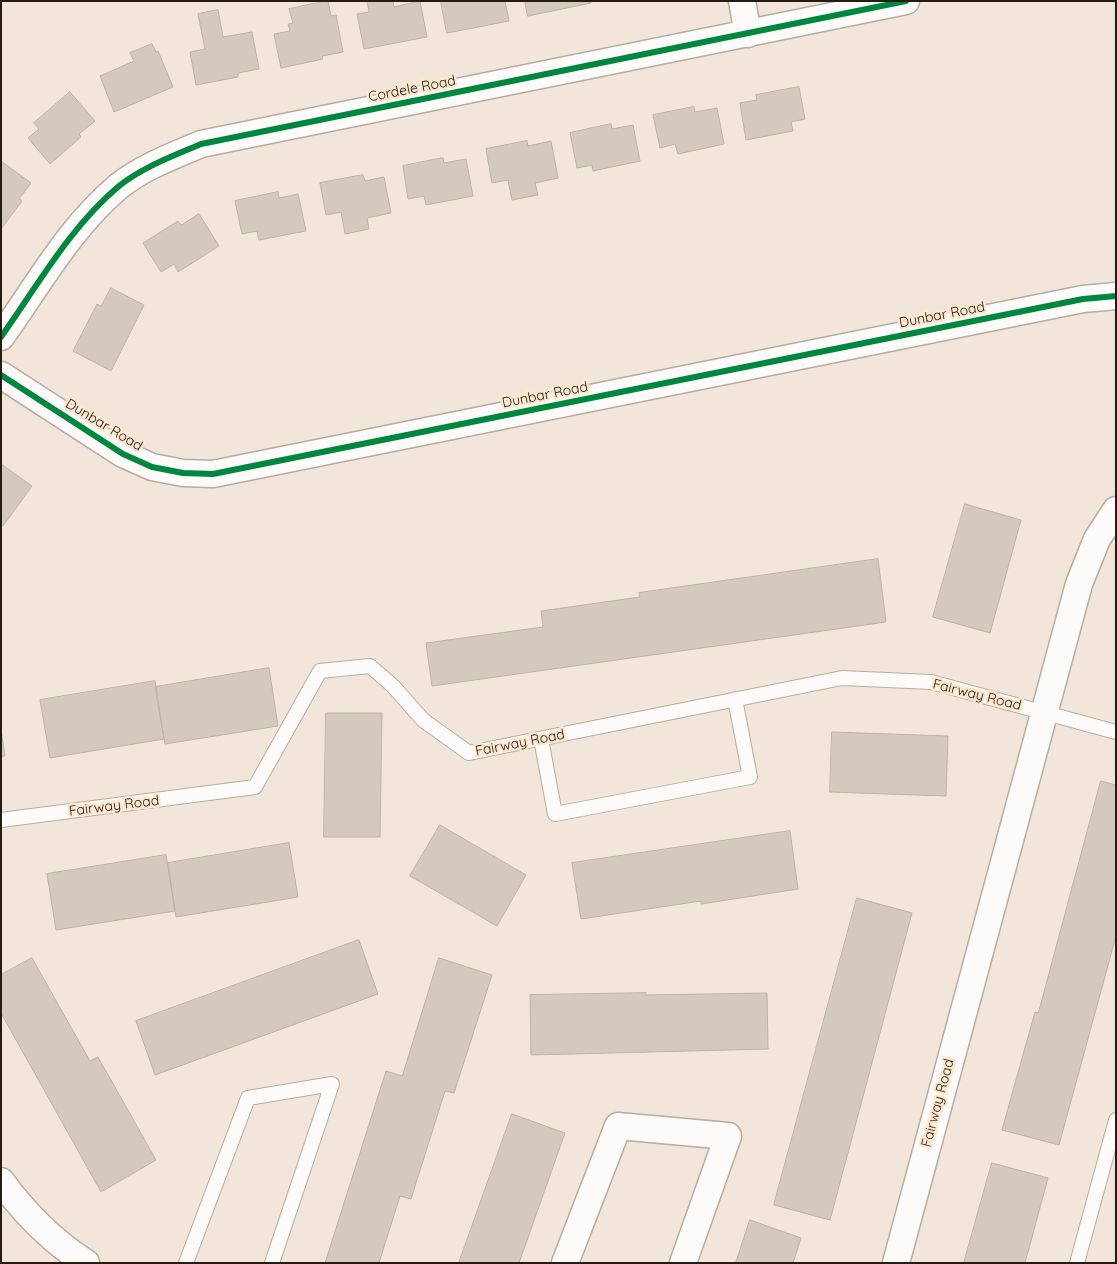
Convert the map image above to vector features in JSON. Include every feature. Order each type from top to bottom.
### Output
[{"type":"street","points":[[742,1],[748,34]]},
{"type":"street","name":"Cordele Road","points":[[1,337],[85,218],[121,185],[160,161],[201,144],[906,1]]},
{"type":"street","name":"Dunbar Road","points":[[1,375],[123,454],[152,466],[183,473],[213,474],[1083,299],[1116,296]]},
{"type":"street","name":"Fairway Road","points":[[896,1263],[1078,584],[1097,539],[1116,510]]},
{"type":"street","points":[[565,1263],[618,1126],[728,1136],[683,1263]]},
{"type":"street","points":[[1,1181],[17,1204],[59,1245],[86,1263]]},
{"type":"lane","name":"Fairway Road","points":[[1,820],[255,787],[320,671],[370,666],[393,686],[423,720],[469,753],[842,678],[931,682],[1116,732]]},
{"type":"lane","points":[[540,739],[554,814],[750,777],[735,699]]},
{"type":"lane","points":[[186,1263],[248,1098],[332,1084],[272,1263]]},
{"type":"lane","points":[[1077,1263],[1116,1120]]},
{"type":"building","points":[[328,1],[331,16],[336,15],[343,52],[322,56],[323,59],[281,68],[274,34],[290,31],[288,24],[293,23],[289,9]]},
{"type":"building","points":[[367,1],[393,1],[394,7],[420,1],[427,37],[364,49],[357,14],[369,12]]},
{"type":"building","points":[[441,1],[505,1],[509,21],[447,33]]},
{"type":"building","points":[[525,1],[591,1],[591,3],[528,16]]},
{"type":"building","points":[[218,10],[223,37],[252,32],[259,69],[238,73],[238,77],[196,85],[190,52],[205,49],[198,14]]},
{"type":"building","points":[[152,44],[156,52],[158,51],[173,87],[114,112],[100,76],[134,61],[130,53]]},
{"type":"building","points":[[799,87],[805,119],[791,122],[793,131],[746,140],[740,103],[757,100],[756,95]]},
{"type":"building","points":[[70,92],[95,121],[79,134],[81,137],[50,164],[28,138],[39,129],[34,123]]},
{"type":"building","points":[[694,107],[695,112],[717,108],[724,144],[678,154],[675,144],[660,148],[653,115]]},
{"type":"building","points":[[611,124],[612,129],[633,125],[640,161],[593,171],[592,165],[577,168],[570,133]]},
{"type":"building","points":[[527,141],[528,146],[551,141],[558,178],[535,183],[538,195],[512,200],[508,180],[492,183],[486,149]]},
{"type":"building","points":[[443,158],[444,163],[466,159],[473,196],[426,205],[424,196],[408,199],[403,166]]},
{"type":"building","points":[[1,161],[31,183],[19,199],[22,201],[1,229]]},
{"type":"building","points":[[363,175],[365,181],[384,177],[391,213],[367,218],[369,229],[345,234],[341,212],[326,215],[320,183]]},
{"type":"building","points":[[278,192],[279,198],[298,194],[306,231],[259,240],[257,231],[242,234],[235,201]]},
{"type":"building","points":[[199,214],[219,246],[178,272],[174,264],[161,272],[143,243],[178,221],[181,225]]},
{"type":"building","points":[[111,288],[144,305],[111,371],[73,351],[97,304],[101,306]]},
{"type":"building","points":[[1,464],[32,486],[3,526],[1,525]]},
{"type":"building","points":[[965,504],[1021,520],[990,633],[933,617]]},
{"type":"building","points":[[878,559],[886,622],[432,686],[426,643],[543,627],[541,611],[640,597],[639,593]]},
{"type":"building","points":[[269,668],[278,726],[165,744],[155,687]]},
{"type":"building","points":[[155,681],[164,739],[50,758],[40,700]]},
{"type":"building","points":[[326,713],[382,713],[380,837],[324,837]]},
{"type":"building","points":[[1,730],[5,756],[1,757]]},
{"type":"building","points":[[832,732],[948,736],[946,796],[830,792]]},
{"type":"building","points":[[1101,781],[1116,785],[1116,936],[1059,1145],[1002,1130],[1035,1012],[1038,1013]]},
{"type":"building","points":[[440,825],[526,875],[497,926],[410,876]]},
{"type":"building","points":[[790,831],[798,889],[701,904],[701,901],[581,919],[572,863]]},
{"type":"building","points":[[289,843],[298,897],[176,917],[168,863]]},
{"type":"building","points":[[166,855],[175,911],[56,930],[47,874]]},
{"type":"building","points":[[857,898],[912,913],[830,1220],[774,1205]]},
{"type":"building","points":[[359,940],[378,994],[155,1075],[136,1021]]},
{"type":"building","points":[[32,958],[90,1061],[98,1057],[156,1160],[101,1192],[1,1013],[1,975]]},
{"type":"building","points":[[439,958],[492,975],[454,1093],[445,1091],[411,1199],[400,1196],[379,1263],[325,1263],[386,1071],[402,1076]]},
{"type":"building","points":[[646,993],[645,995],[767,993],[768,1049],[531,1055],[530,995]]},
{"type":"building","points":[[512,1114],[565,1133],[519,1263],[459,1263]]},
{"type":"building","points":[[992,1163],[1048,1178],[1025,1263],[964,1263]]},
{"type":"building","points":[[750,1220],[801,1238],[793,1263],[736,1263]]},
{"type":"cycle path","points":[[1,337],[70,238],[101,202],[138,173],[158,162],[201,144],[906,1]]},
{"type":"cycle path","points":[[1,375],[123,454],[152,467],[183,473],[213,474],[1083,299],[1116,296]]}]
